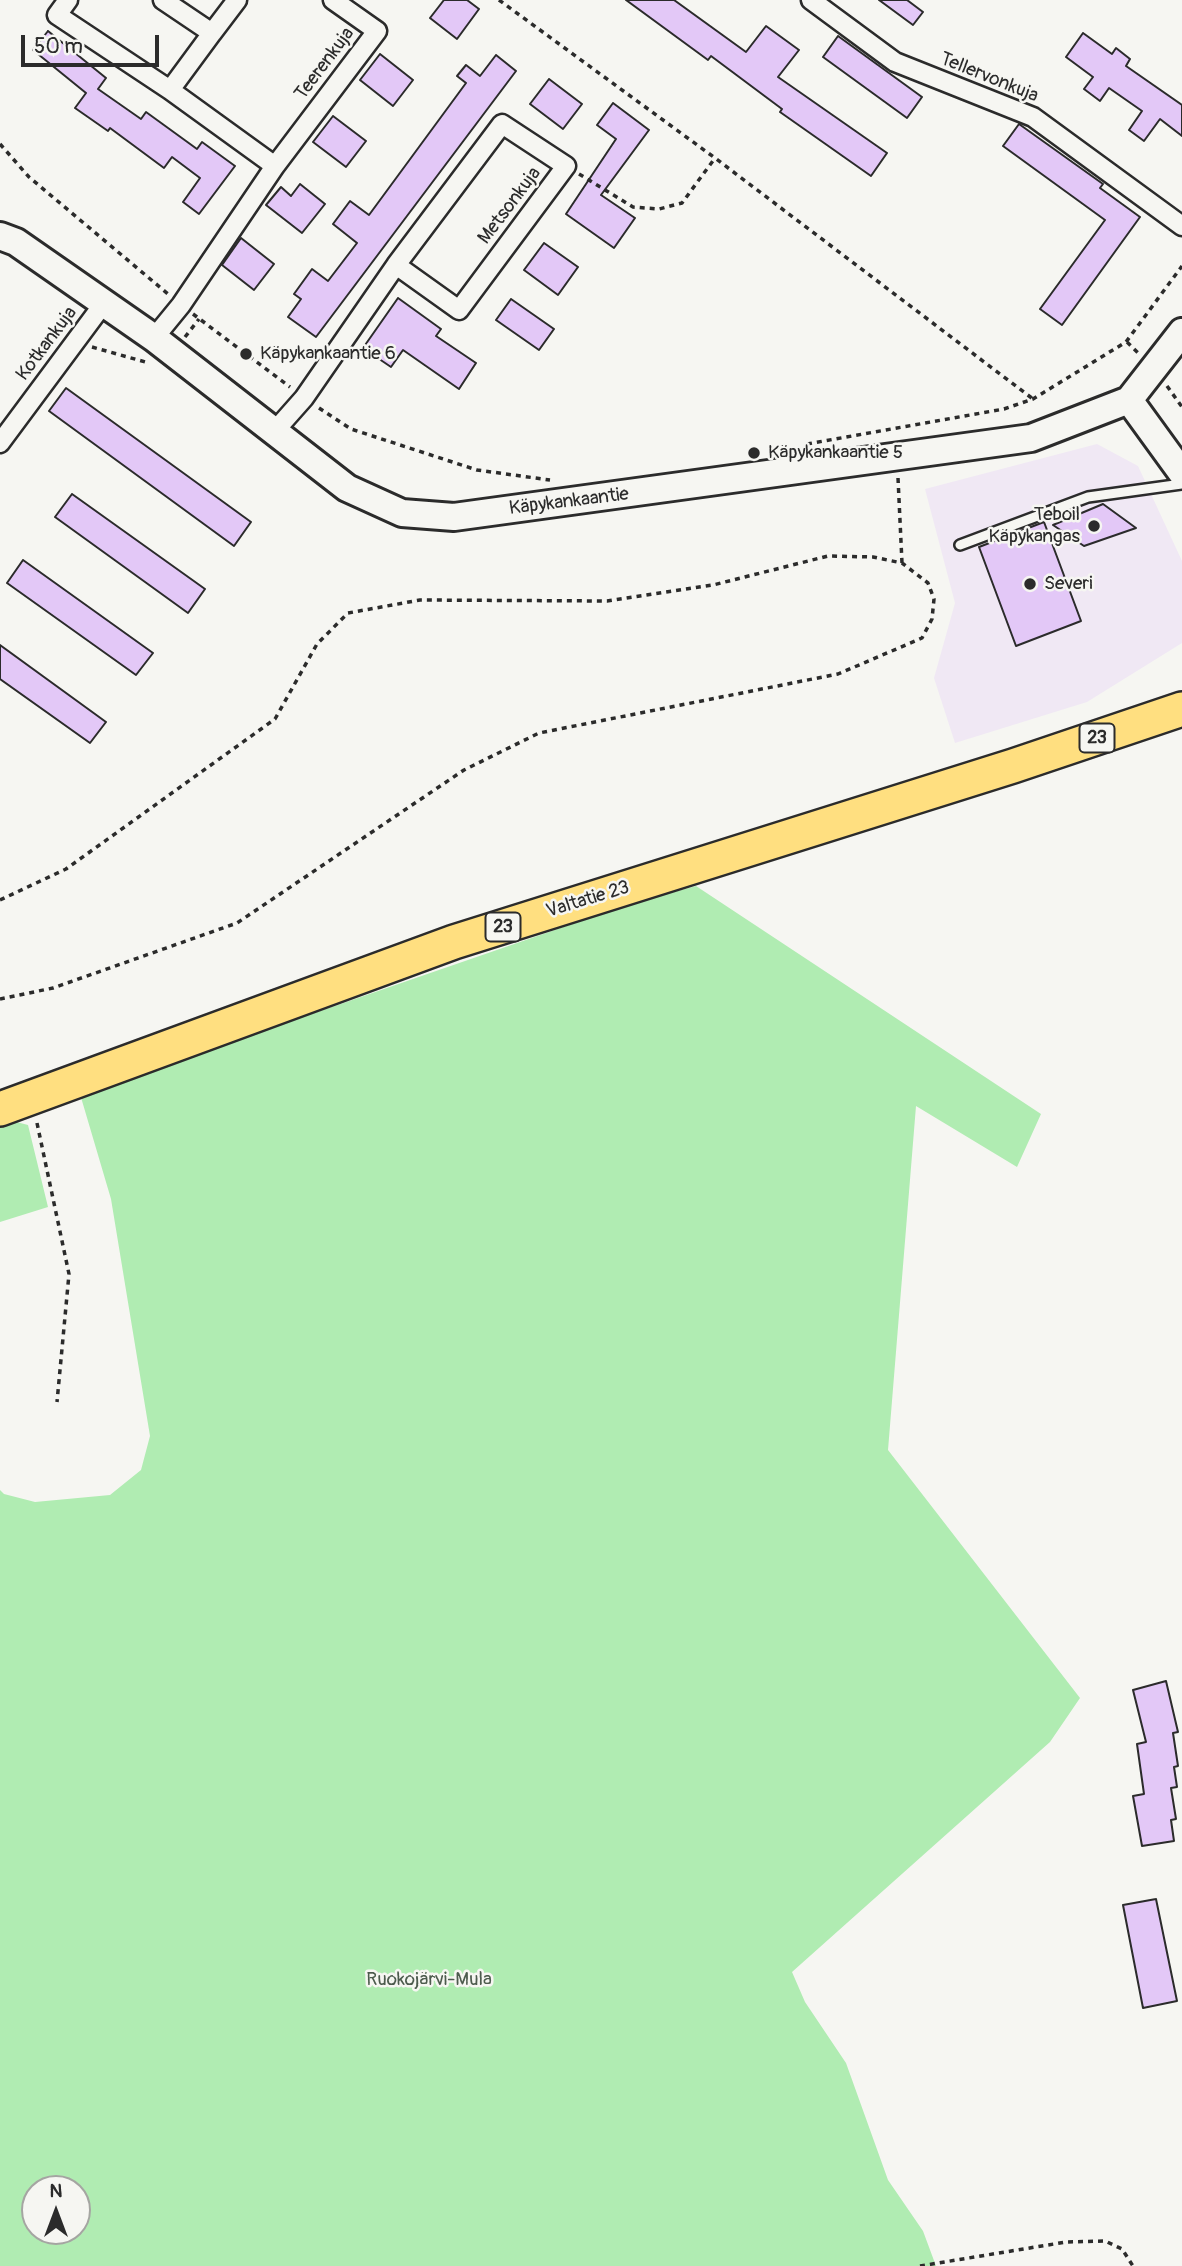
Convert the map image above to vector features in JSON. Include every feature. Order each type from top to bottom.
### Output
[{"type":"highway","name":"Valtatie 23","points":[[0,1109],[454,942],[1013,766],[1182,709]]},
{"type":"street","points":[[68,0],[57,15],[170,90],[275,166]]},
{"type":"street","points":[[163,0],[212,33]]},
{"type":"street","points":[[170,90],[237,0]]},
{"type":"street","name":"Teerenkuja","points":[[163,346],[181,305],[275,166],[377,31],[333,0]]},
{"type":"street","name":"Tellervonkuja","points":[[811,0],[895,62],[1033,117],[1182,226]]},
{"type":"street","name":"Metsonkuja","points":[[273,433],[304,398],[396,265],[502,124],[566,166],[459,310],[396,265]]},
{"type":"street","name":"Käpykankaantie","points":[[0,236],[16,242],[104,303],[273,433],[358,493],[402,513],[454,517],[897,459],[1031,438],[1129,400]]},
{"type":"street","name":"Kotkankuja","points":[[0,443],[104,303]]},
{"type":"street","points":[[1182,332],[1129,400],[1182,473]]},
{"type":"lane","points":[[960,545],[1088,497],[1182,484]]},
{"type":"path","points":[[499,0],[715,158],[1033,399]]},
{"type":"path","points":[[0,144],[29,177],[181,305],[304,398],[351,429],[477,470],[558,481]]},
{"type":"path","points":[[566,166],[633,207],[659,209],[682,203],[715,158]]},
{"type":"path","points":[[806,445],[891,427],[932,424],[1004,410],[1033,399],[1126,342],[1182,266]]},
{"type":"path","points":[[75,342],[158,366],[163,346]]},
{"type":"path","points":[[891,427],[897,459],[902,563]]},
{"type":"path","points":[[0,900],[66,869],[275,719],[317,644],[348,613],[420,600],[607,601],[713,585],[828,556],[873,557],[902,563],[928,583],[934,599],[932,619],[922,638],[838,674],[539,733],[464,770],[237,923],[53,988],[0,999]]},
{"type":"path","points":[[32,1097],[68,1274],[68,1310],[57,1402]]},
{"type":"path","points":[[920,2266],[1066,2242],[1105,2241],[1122,2249],[1133,2266]]},
{"type":"shaded area","points":[[1097,444],[1138,466],[1182,561],[1182,643],[1087,702],[955,743],[934,678],[955,603],[925,489]]},
{"type":"green space","name":"Ruokojärvi-Mula","points":[[696,886],[1041,1114],[1017,1167],[916,1106],[888,1450],[1080,1698],[1050,1742],[792,1972],[805,2002],[846,2063],[888,2180],[923,2231],[936,2266],[0,2266],[0,1490],[4,1494],[35,1502],[110,1495],[141,1470],[150,1436],[111,1199],[80,1094],[630,904]]},
{"type":"green space","points":[[9,1120],[28,1125],[48,1207],[0,1222],[0,1123]]},
{"type":"building","points":[[444,0],[467,0],[479,9],[457,39],[430,18]]},
{"type":"building","points":[[626,0],[674,0],[746,52],[766,26],[799,50],[778,77],[887,153],[871,176],[780,112],[782,109],[711,56],[708,60]]},
{"type":"building","points":[[879,0],[907,0],[923,12],[913,25]]},
{"type":"building","points":[[48,31],[106,78],[98,89],[141,119],[146,112],[197,149],[202,142],[235,166],[199,214],[183,202],[200,178],[172,157],[164,168],[110,128],[108,131],[75,108],[86,93],[33,50]]},
{"type":"building","points":[[1083,33],[1112,54],[1116,48],[1130,59],[1126,66],[1182,105],[1182,136],[1160,119],[1144,141],[1129,130],[1142,111],[1109,88],[1100,101],[1084,89],[1093,77],[1066,57]]},
{"type":"building","points":[[838,36],[922,97],[907,118],[823,57]]},
{"type":"building","points":[[380,54],[413,80],[393,106],[360,80]]},
{"type":"building","points":[[496,55],[516,71],[316,337],[288,317],[301,299],[294,294],[312,269],[328,281],[357,243],[333,224],[350,201],[369,215],[466,83],[457,76],[466,65],[480,76]]},
{"type":"building","points":[[549,79],[582,104],[563,129],[530,104]]},
{"type":"building","points":[[613,103],[649,130],[601,195],[635,218],[614,248],[566,214],[616,139],[597,125]]},
{"type":"building","points":[[333,116],[366,141],[346,167],[313,142]]},
{"type":"building","points":[[1019,124],[1103,184],[1100,188],[1140,217],[1062,325],[1040,309],[1105,220],[1003,146]]},
{"type":"building","points":[[300,184],[325,204],[302,233],[266,205],[281,187],[291,196]]},
{"type":"building","points":[[241,238],[274,264],[254,290],[222,265]]},
{"type":"building","points":[[544,243],[578,267],[558,295],[524,270]]},
{"type":"building","points":[[398,298],[441,329],[436,336],[476,363],[459,389],[403,350],[391,367],[363,348]]},
{"type":"building","points":[[511,299],[554,329],[539,350],[496,320]]},
{"type":"building","points":[[66,388],[251,522],[234,546],[49,411]]},
{"type":"building","points":[[72,494],[205,589],[188,613],[55,517]]},
{"type":"building","points":[[1103,504],[1136,528],[1084,546],[1053,525]]},
{"type":"building","name":"Severi","points":[[1044,522],[1081,621],[1016,646],[979,547]]},
{"type":"building","points":[[23,560],[153,653],[136,675],[7,583]]},
{"type":"building","points":[[0,645],[106,722],[90,743],[0,679]]},
{"type":"building","points":[[1166,1681],[1178,1732],[1173,1733],[1178,1766],[1174,1767],[1177,1787],[1171,1788],[1176,1819],[1171,1820],[1174,1841],[1142,1846],[1133,1796],[1144,1794],[1137,1744],[1146,1742],[1133,1690]]},
{"type":"building","points":[[1156,1899],[1177,2001],[1143,2008],[1123,1905]]},
{"type":"place","name":"Käpykankaantie 6","points":[[246,354]]},
{"type":"place","name":"Käpykankaantie 5","points":[[754,453]]},
{"type":"place","name":"Teboil Käpykangas","points":[[1094,526]]},
{"type":"place","name":"Severi","points":[[1030,584]]}]
